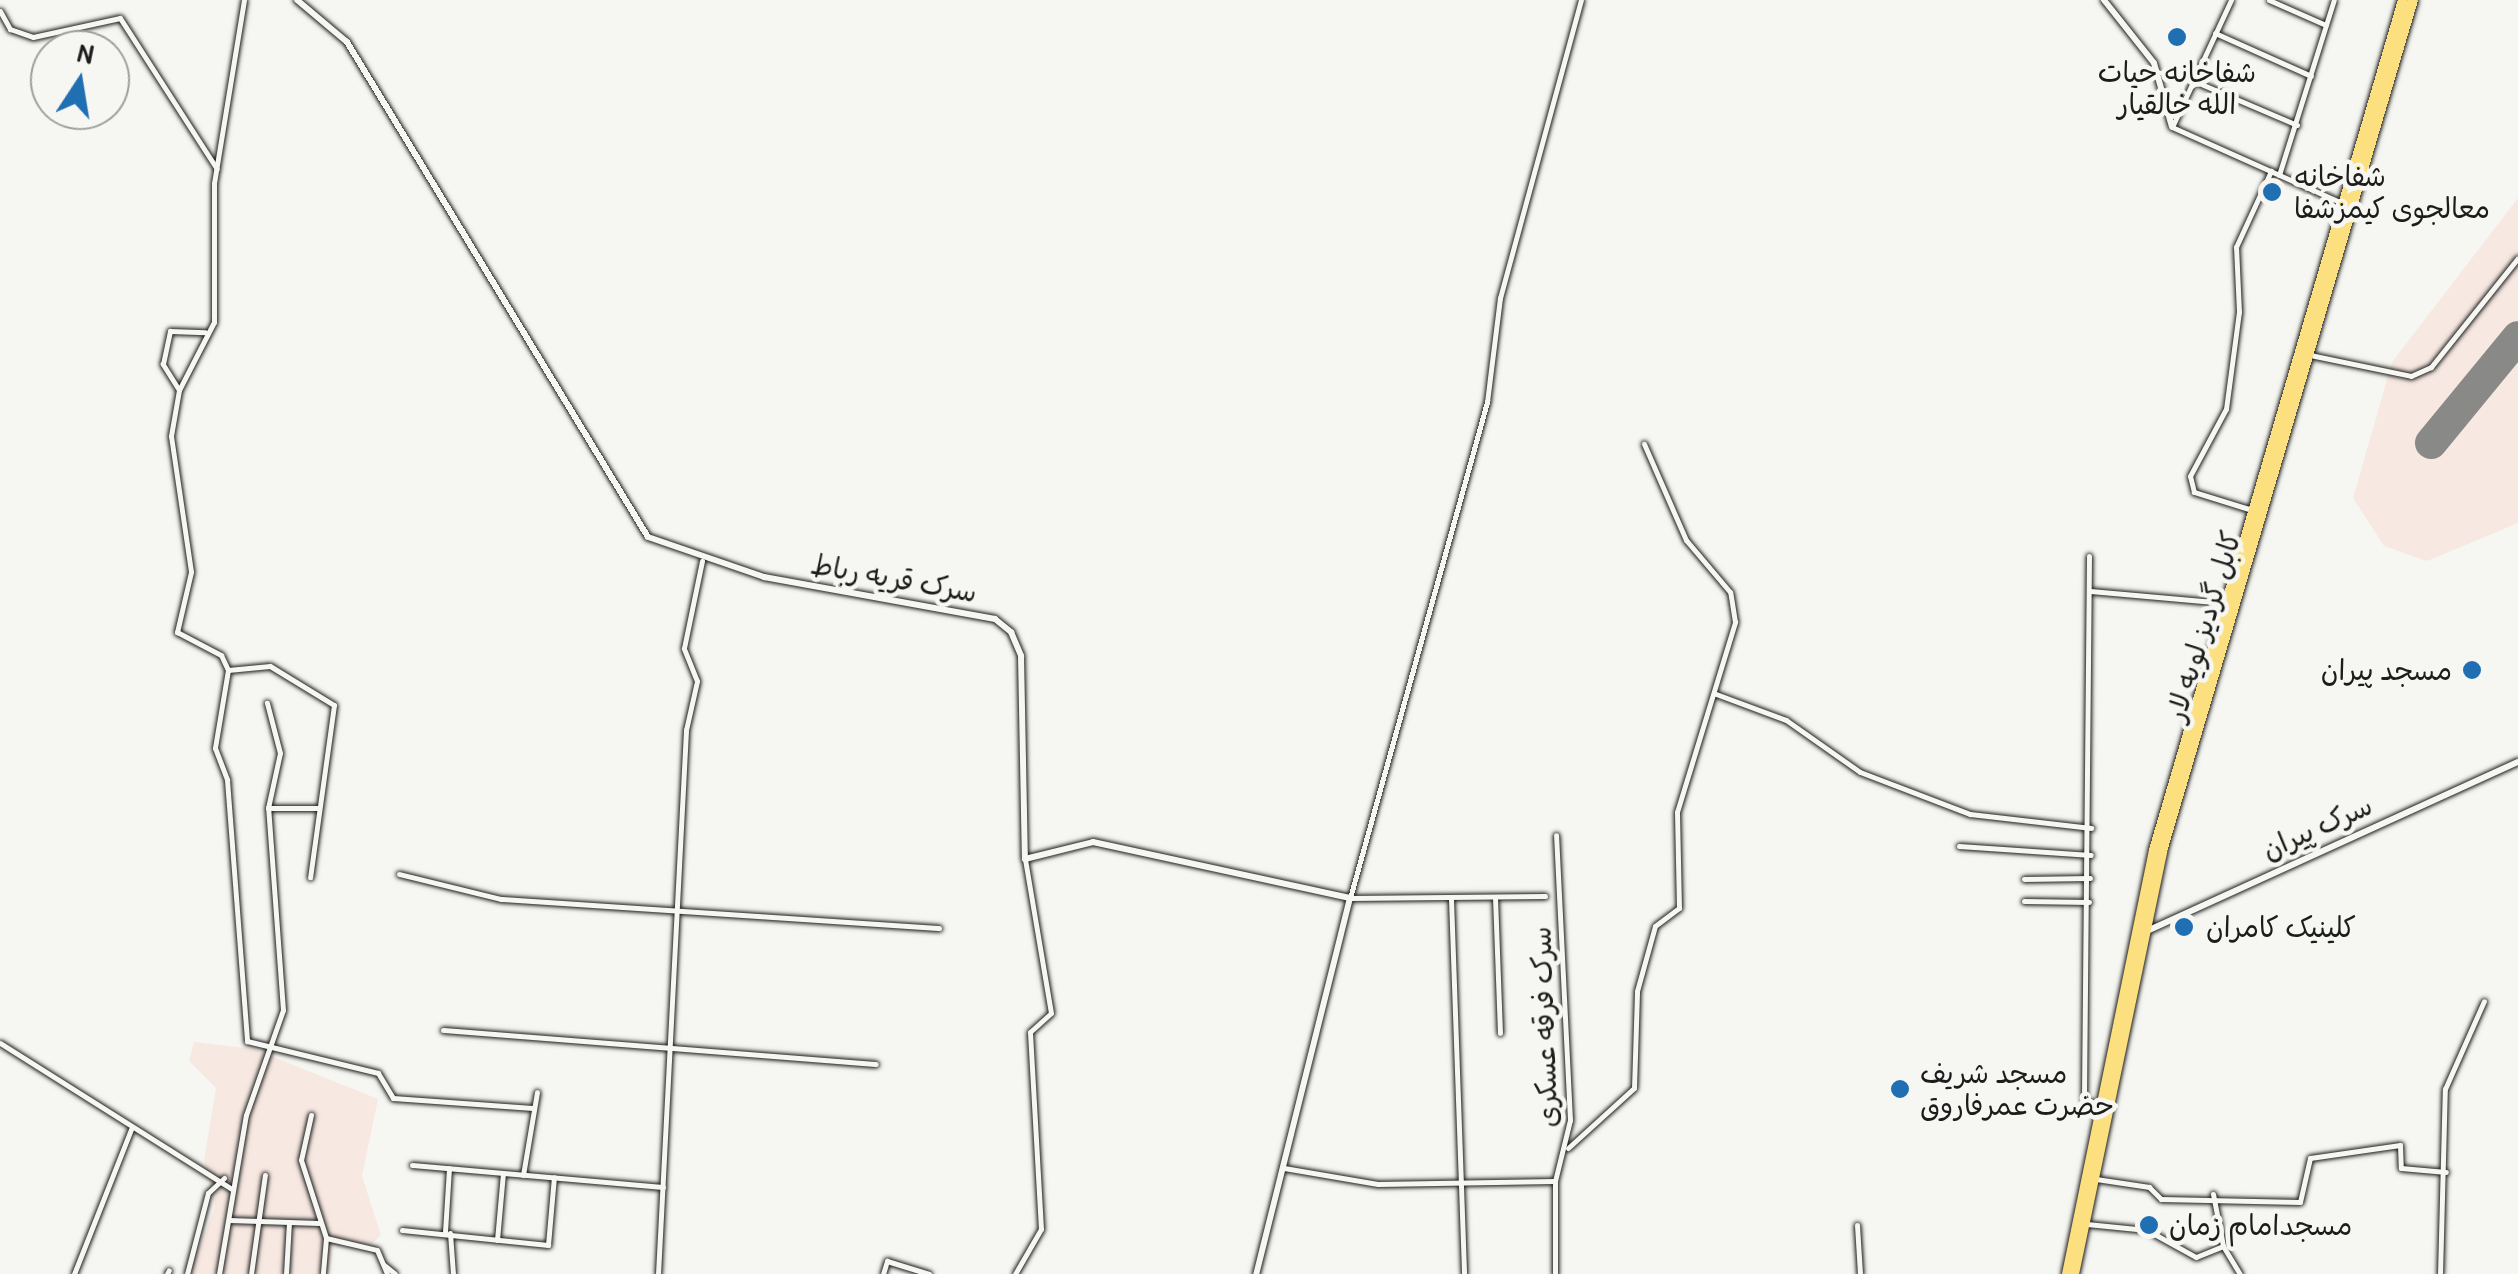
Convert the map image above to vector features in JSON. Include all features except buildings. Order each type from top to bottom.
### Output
[{"type":"highway","name":"کابل گردیز لویه لار","points":[[2071,1274],[2088,1224],[2141,934],[2307,354],[2403,0]]},
{"type":"highway","name":"کابل گردیز لویه لار","points":[[2071,1274],[2141,934],[2225,603],[2414,0]]},
{"type":"street","points":[[244,0],[218,168],[208,332],[179,390],[171,436],[191,572],[177,632],[221,654],[228,670],[215,748],[227,780],[247,1041],[265,1049],[378,1073],[392,1098],[533,1108]]},
{"type":"street","name":"سرک قریه رباط","points":[[297,0],[348,42],[630,520],[702,561],[994,618],[1011,632],[1023,691],[1025,859]]},
{"type":"street","points":[[1256,1274],[1350,898],[1487,402],[1500,298],[1581,0]]},
{"type":"street","points":[[2104,0],[2154,63],[2172,127]]},
{"type":"street","points":[[2172,127],[2231,0]]},
{"type":"street","points":[[2270,0],[2326,25]]},
{"type":"street","points":[[2279,175],[2334,0]]},
{"type":"street","points":[[0,11],[10,29],[33,36],[120,18],[218,168]]},
{"type":"street","points":[[2216,34],[2311,76]]},
{"type":"street","points":[[2194,81],[2297,125]]},
{"type":"street","points":[[2172,127],[2347,206]]},
{"type":"street","points":[[2252,510],[2194,492],[2190,476],[2226,409],[2239,312],[2236,247],[2270,171]]},
{"type":"street","points":[[2307,354],[2411,376],[2431,366],[2518,258]]},
{"type":"street","points":[[179,390],[163,364],[170,331],[208,332]]},
{"type":"street","points":[[1568,1148],[1634,1088],[1637,991],[1654,926],[1679,908],[1678,812],[1715,693],[1734,600],[1686,540],[1644,444]]},
{"type":"street","points":[[2089,556],[2091,855],[2084,1101],[2103,1105]]},
{"type":"street","points":[[658,1274],[673,1049],[686,730],[697,681],[684,648],[702,561]]},
{"type":"street","points":[[2090,591],[2225,603]]},
{"type":"street","points":[[228,670],[270,666],[328,694],[332,758],[318,808],[310,877]]},
{"type":"street","points":[[1715,693],[1786,720],[1860,772],[1970,814],[2091,828]]},
{"type":"street","points":[[219,1274],[265,1049],[283,1010],[268,808],[280,753],[268,704]]},
{"type":"street","name":"سرک پیران","points":[[2141,934],[2518,762]]},
{"type":"street","points":[[268,808],[318,808]]},
{"type":"street","name":"سرک فرقه عسکری","points":[[1555,1274],[1554,1181],[1568,1148],[1556,835]]},
{"type":"street","points":[[1015,1274],[1040,1229],[1030,1032],[1051,1013],[1025,859],[1093,842],[1350,898],[1544,896]]},
{"type":"street","points":[[1959,846],[2091,855]]},
{"type":"street","points":[[398,874],[502,898],[939,928]]},
{"type":"street","points":[[2024,879],[2090,878]]},
{"type":"street","points":[[1496,897],[1500,1033]]},
{"type":"street","points":[[1451,899],[1464,1274]]},
{"type":"street","points":[[2024,902],[2088,902]]},
{"type":"street","points":[[2440,1274],[2447,1079],[2484,1001]]},
{"type":"street","points":[[443,1030],[876,1064]]},
{"type":"street","points":[[0,1042],[131,1128],[225,1178],[234,1191]]},
{"type":"street","points":[[523,1175],[537,1092]]},
{"type":"street","points":[[311,1115],[301,1160],[326,1238],[323,1274]]},
{"type":"street","points":[[74,1274],[131,1128]]},
{"type":"street","points":[[2096,1178],[2149,1187],[2160,1199],[2213,1194],[2300,1202],[2310,1158],[2400,1144],[2401,1168],[2446,1172]]},
{"type":"street","points":[[412,1164],[664,1187]]},
{"type":"street","points":[[450,1168],[448,1233],[453,1274]]},
{"type":"street","points":[[1284,1168],[1378,1184],[1554,1181]]},
{"type":"street","points":[[497,1240],[503,1173]]},
{"type":"street","points":[[251,1274],[254,1225],[265,1175]]},
{"type":"street","points":[[402,1230],[550,1244],[554,1177]]},
{"type":"street","points":[[187,1274],[208,1193],[225,1178]]},
{"type":"street","points":[[2213,1194],[2223,1246],[2240,1274]]},
{"type":"street","points":[[229,1220],[254,1225],[320,1224]]},
{"type":"street","points":[[286,1274],[288,1222]]},
{"type":"street","points":[[1857,1224],[1860,1274]]},
{"type":"street","points":[[2088,1224],[2151,1231],[2196,1257],[2223,1246]]},
{"type":"street","points":[[326,1238],[377,1250],[391,1274]]},
{"type":"street","points":[[883,1274],[886,1261],[930,1274]]},
{"type":"shaded area","points":[[2518,198],[2518,523],[2427,561],[2384,546],[2353,498],[2392,362]]},
{"type":"shaded area","points":[[194,1042],[254,1049],[378,1099],[362,1176],[381,1235],[372,1244],[332,1245],[329,1274],[189,1274],[215,1207],[204,1160],[216,1088],[189,1061]]},
{"type":"runway","points":[[2431,443],[2518,337]]},
{"type":"place","name":"شفاخانه حیات الله خالقیار","points":[[2177,37]]},
{"type":"place","name":"شفاخانه معالجوی کیمزشفا","points":[[2272,192]]},
{"type":"place","name":"مسجد پیران","points":[[2472,670]]},
{"type":"place","name":"کلینیک کامران","points":[[2184,927]]},
{"type":"place","name":"مسجد شریف حضرت عمرفاروق","points":[[1900,1089]]},
{"type":"place","name":"مسجدامام زمان","points":[[2149,1225]]}]
